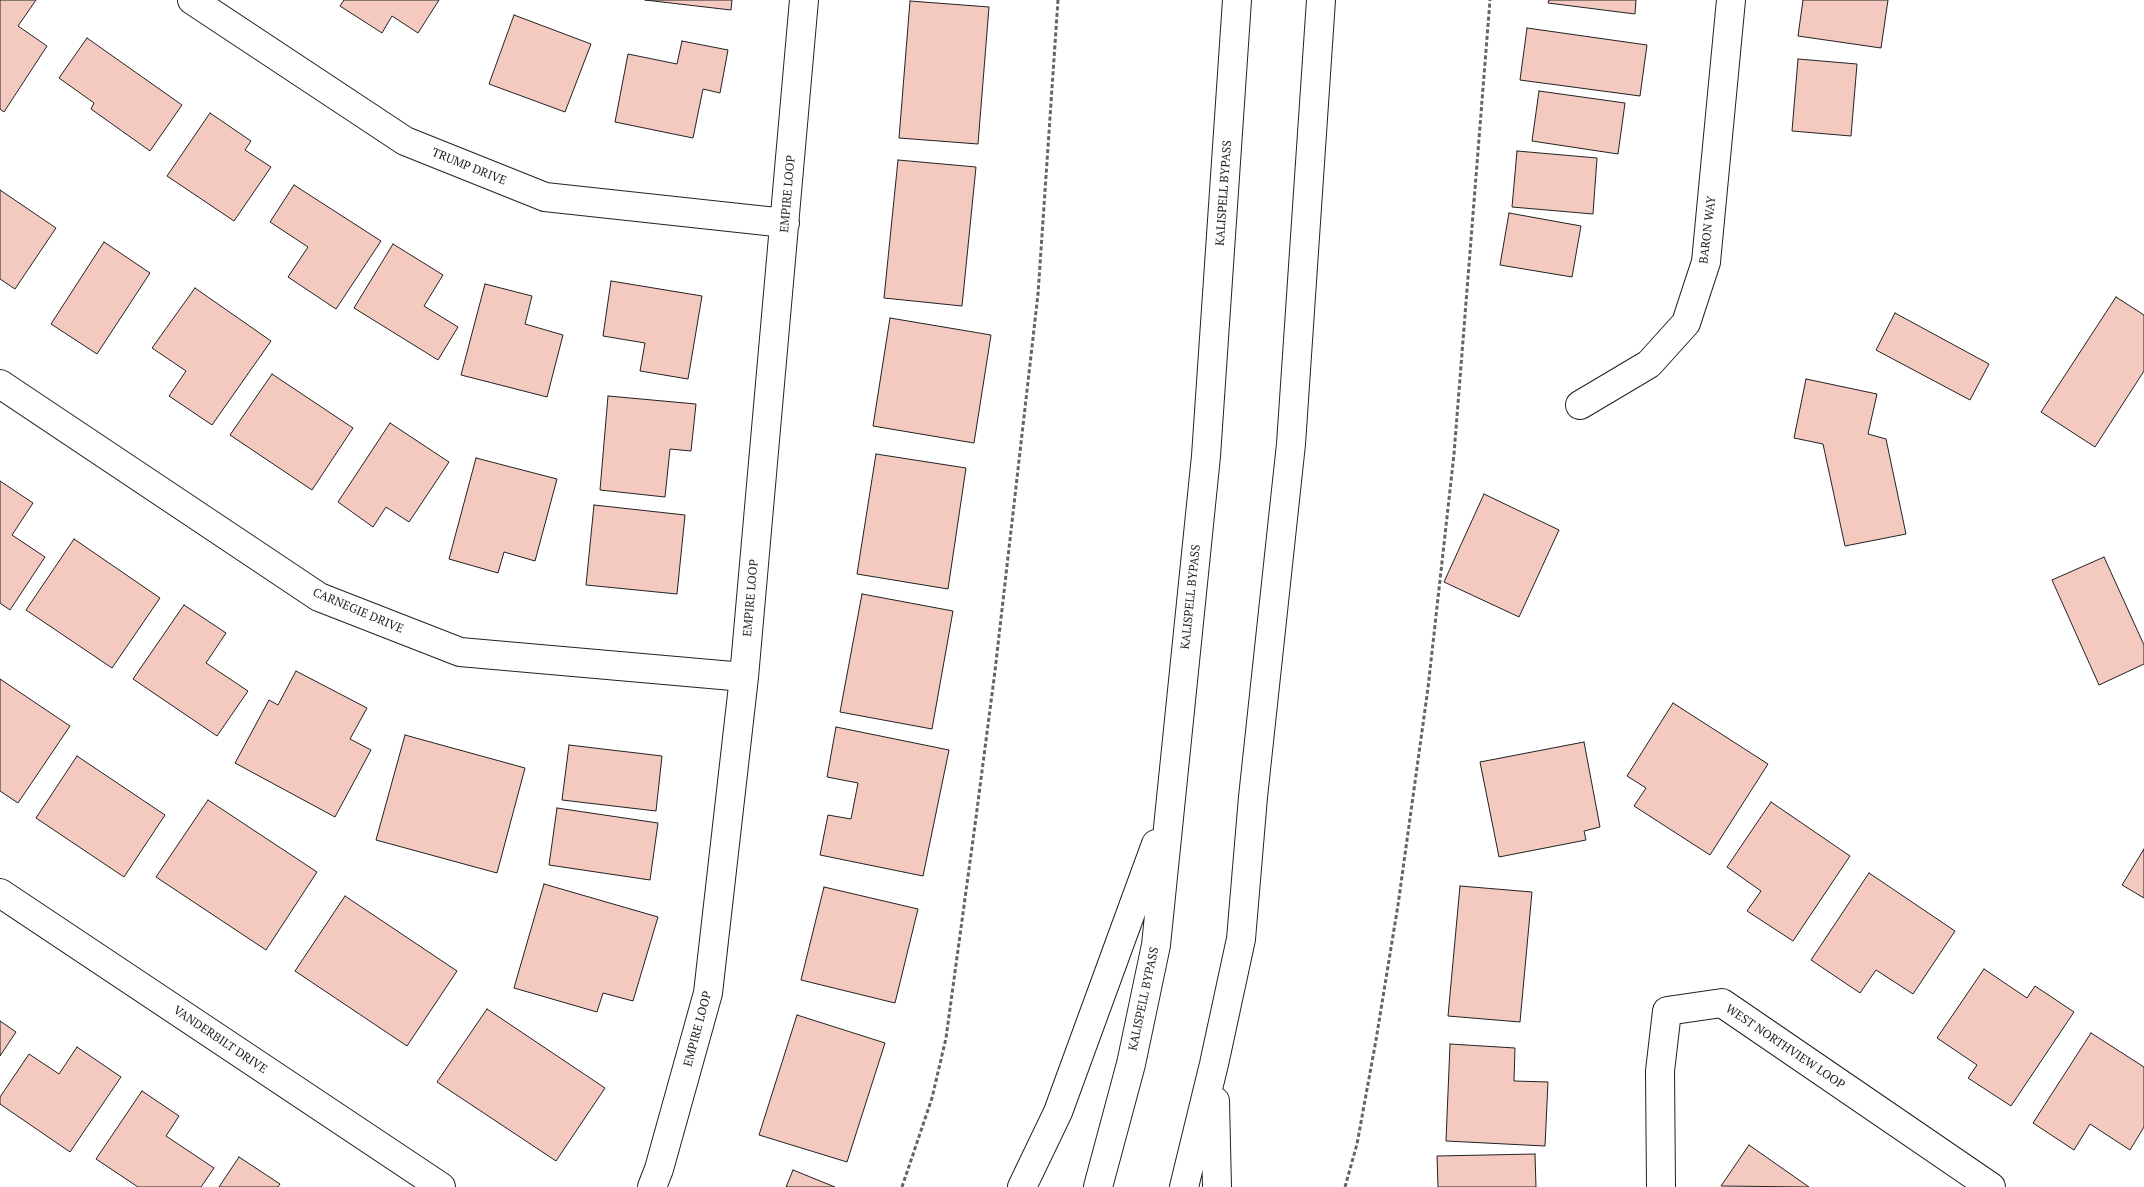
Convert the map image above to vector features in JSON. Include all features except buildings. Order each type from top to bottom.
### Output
[{"type":"main road","name":"TRUMP DRIVE","points":[[192,0],[405,141],[545,197],[785,223]]},
{"type":"main road","name":"EMPIRE LOOP","points":[[652,1187],[659,1169],[708,993],[744,677],[804,0]]},
{"type":"main road","name":"KALISPELL BYPASS","points":[[1098,1187],[1131,1064],[1156,945],[1206,456],[1236,0]]},
{"type":"main road","points":[[1184,1187],[1214,1064],[1241,939],[1291,444],[1321,0]]},
{"type":"main road","name":"BARON WAY","points":[[1580,405],[1649,364],[1686,323],[1706,262],[1731,0]]},
{"type":"main road","name":"CARNEGIE DRIVE","points":[[0,384],[319,597],[460,652],[744,677]]},
{"type":"main road","points":[[1022,1187],[1058,1112],[1169,807]]},
{"type":"main road","name":"VANDERBILT DRIVE","points":[[0,893],[440,1187]]},
{"type":"main road","name":"WEST NORTHVIEW LOOP","points":[[1661,1187],[1660,1071],[1667,1011],[1722,1003],[1991,1187]]},
{"type":"main road","points":[[1214,1064],[1217,1187]]},
{"type":"path","points":[[902,1187],[932,1098],[946,1038],[974,834],[995,671],[1038,294],[1058,0]]},
{"type":"path","points":[[1345,1187],[1357,1144],[1376,1040],[1398,905],[1428,688],[1454,454],[1490,0]]}]
